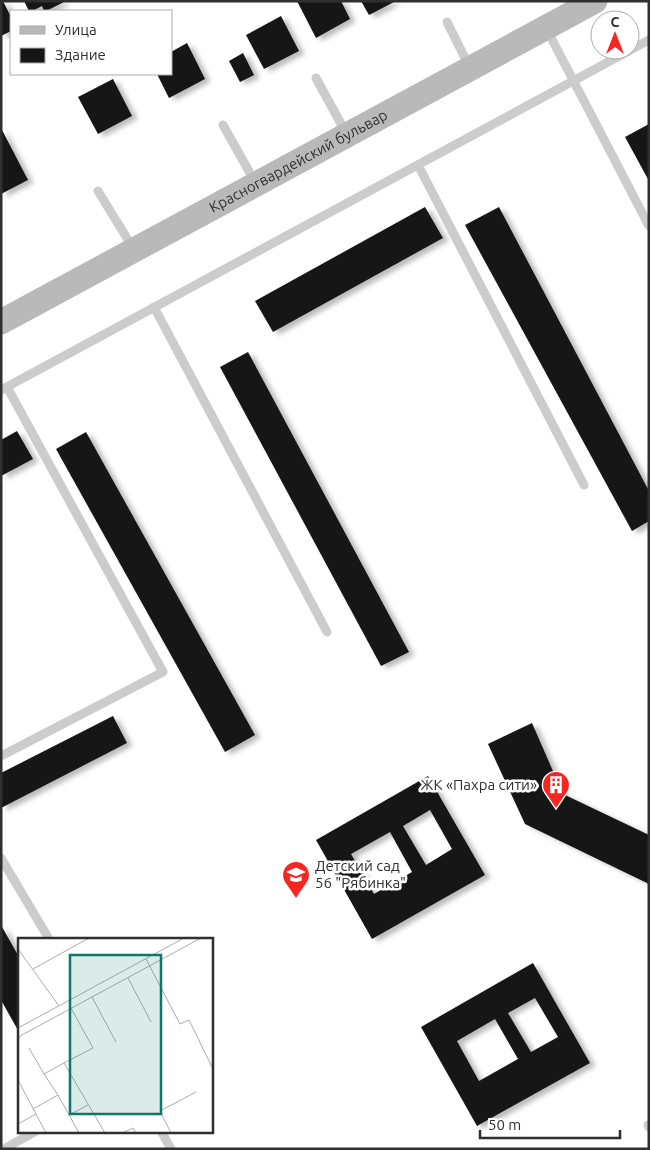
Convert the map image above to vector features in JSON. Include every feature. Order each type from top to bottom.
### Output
[{"type":"street","name":"Красногвардейский бульвар","points":[[1,322],[595,1]]},
{"type":"lane","points":[[447,22],[470,69]]},
{"type":"lane","points":[[546,28],[649,226]]},
{"type":"lane","points":[[1,756],[162,672],[4,388],[649,40]]},
{"type":"lane","points":[[316,78],[347,135]]},
{"type":"lane","points":[[223,125],[257,184]]},
{"type":"lane","points":[[418,165],[584,485]]},
{"type":"lane","points":[[98,191],[135,250]]},
{"type":"lane","points":[[154,308],[327,632]]},
{"type":"lane","points":[[1,858],[48,938]]},
{"type":"lane","points":[[4,1149],[34,1132]]},
{"type":"lane","points":[[162,1132],[171,1149]]},
{"type":"building","points":[[1,1],[3,1],[10,15],[10,32],[1,36]]},
{"type":"building","points":[[24,1],[66,1],[48,10],[44,10],[42,6],[34,10],[28,10]]},
{"type":"building","points":[[297,1],[341,1],[350,19],[316,38]]},
{"type":"building","points":[[361,1],[396,1],[369,15]]},
{"type":"building","points":[[281,16],[299,51],[264,69],[246,35]]},
{"type":"building","points":[[187,43],[205,79],[169,98],[158,75],[172,75],[172,51]]},
{"type":"building","points":[[243,53],[254,75],[240,82],[229,61]]},
{"type":"building","points":[[113,79],[132,116],[98,134],[78,97]]},
{"type":"building","points":[[649,124],[649,181],[625,137]]},
{"type":"building","points":[[1,128],[28,180],[1,194]]},
{"type":"building","points":[[425,207],[443,238],[273,332],[255,301]]},
{"type":"building","points":[[499,207],[649,491],[649,521],[632,531],[465,225]]},
{"type":"building","points":[[248,352],[409,652],[381,666],[220,367]]},
{"type":"building","points":[[17,431],[33,459],[1,476],[1,440]]},
{"type":"building","points":[[86,432],[255,735],[225,752],[56,449]]},
{"type":"building","points":[[113,716],[127,743],[1,808],[1,773]]},
{"type":"building","name":"ЖК «Пахра сити»","points":[[532,723],[563,794],[649,835],[649,884],[525,824],[488,744]]},
{"type":"building","points":[[428,776],[485,875],[372,939],[316,840]],"holes":[[[430,810],[452,849],[426,865],[403,826]],[[390,832],[412,872],[374,894],[351,854]]]},
{"type":"building","points":[[1,925],[18,955],[18,1030],[1,1000]]},
{"type":"building","points":[[533,963],[590,1063],[477,1126],[421,1027]],"holes":[[[535,998],[558,1037],[531,1052],[508,1013]],[[495,1019],[518,1059],[479,1081],[457,1041]]]},
{"type":"place","name":"ЖК «Пахра сити»","points":[[556,809]]},
{"type":"place","name":"Детский сад 56 \"Рябинка\"","points":[[296,899]]}]
